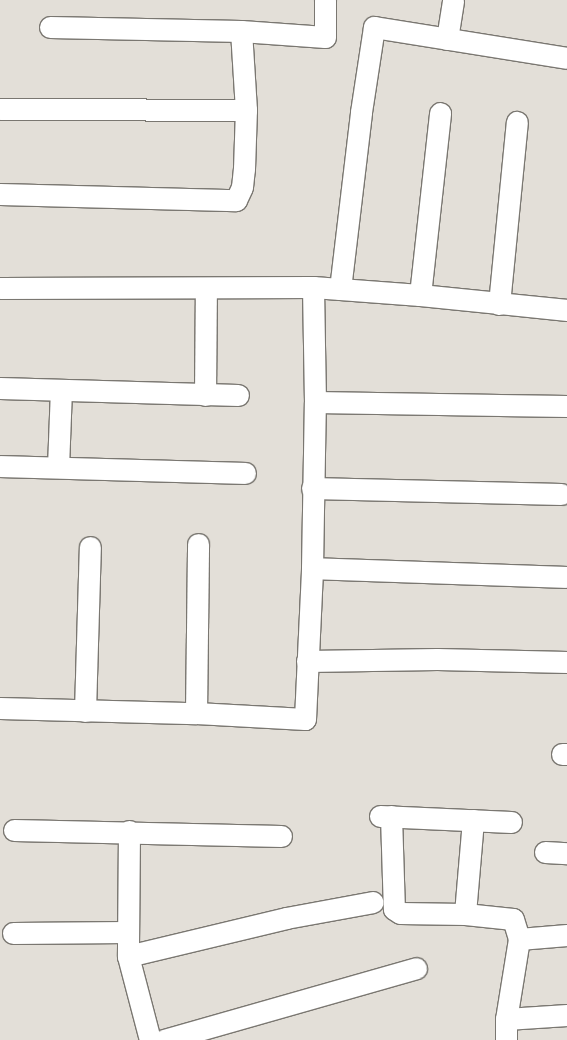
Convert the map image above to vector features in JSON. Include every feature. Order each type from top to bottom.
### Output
[{"type":"street","points":[[50,27],[241,31],[325,37],[325,0]]},
{"type":"street","points":[[447,39],[453,0]]},
{"type":"street","points":[[340,289],[361,112],[374,27],[567,58]]},
{"type":"street","points":[[0,194],[236,200],[242,187],[246,110],[241,31]]},
{"type":"street","points":[[0,109],[246,110]]},
{"type":"street","points":[[420,295],[440,113]]},
{"type":"street","points":[[499,304],[517,122]]},
{"type":"street","points":[[0,708],[196,713],[305,719],[312,568],[315,402],[313,287]]},
{"type":"street","points":[[0,288],[313,287],[420,295],[567,310]]},
{"type":"street","points":[[206,288],[206,395]]},
{"type":"street","points":[[0,388],[238,395]]},
{"type":"street","points":[[58,467],[61,390]]},
{"type":"street","points":[[315,402],[567,406]]},
{"type":"street","points":[[0,466],[244,473]]},
{"type":"street","points":[[312,488],[561,494]]},
{"type":"street","points":[[196,713],[198,544]]},
{"type":"street","points":[[85,711],[90,547]]},
{"type":"street","points":[[312,568],[566,577]]},
{"type":"street","points":[[307,661],[437,659],[567,662]]},
{"type":"street","points":[[511,822],[386,816],[394,909],[400,913],[465,914],[513,919],[519,939],[506,1030],[567,1015]]},
{"type":"street","points":[[465,914],[473,820]]},
{"type":"street","points":[[14,830],[130,831],[282,836]]},
{"type":"street","points":[[130,831],[128,956],[150,1040]]},
{"type":"street","points":[[546,852],[567,853]]},
{"type":"street","points":[[128,956],[286,918],[373,902]]},
{"type":"street","points":[[13,933],[127,932]]},
{"type":"street","points":[[519,939],[567,935]]},
{"type":"street","points":[[164,1040],[416,968]]}]
